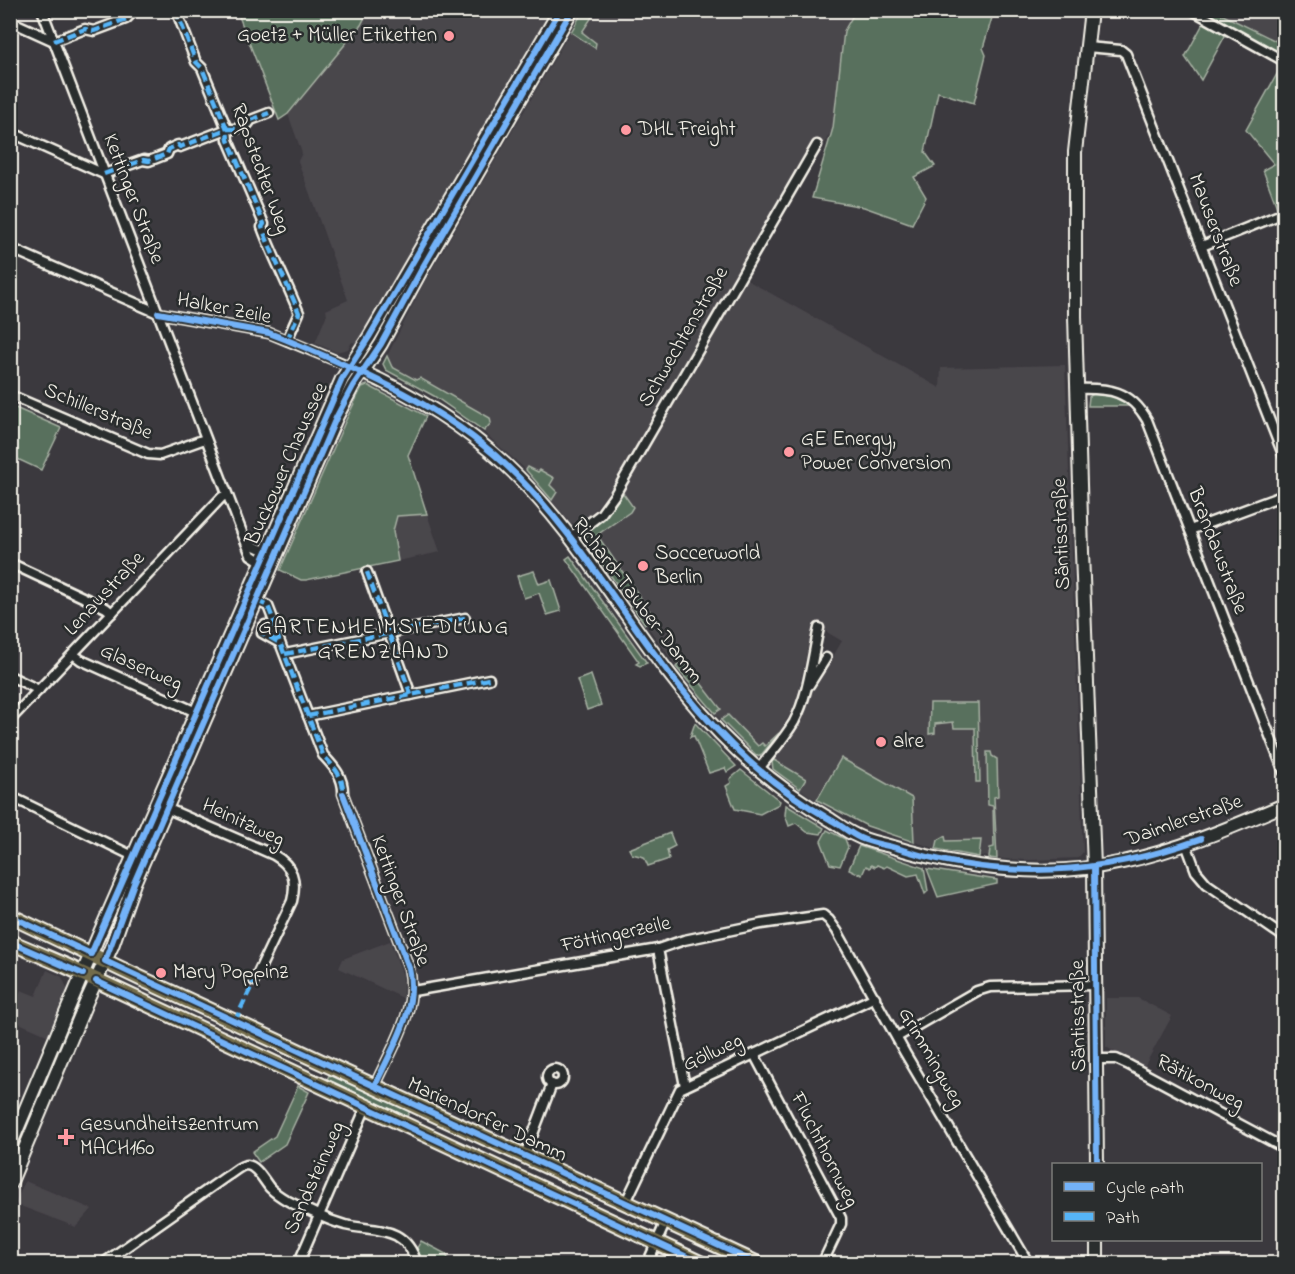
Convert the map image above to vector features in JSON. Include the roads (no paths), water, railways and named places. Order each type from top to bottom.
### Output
[{"type":"main road","name":"Buckower Chaussee","points":[[10,1184],[105,961],[129,894],[256,601],[269,559],[342,379],[369,337],[560,10]]},
{"type":"main road","name":"Buckower Chaussee","points":[[10,1146],[91,954],[129,853],[336,418],[572,10]]},
{"type":"main road","name":"Säntisstraße","points":[[1091,10],[1075,152],[1077,388],[1094,867],[1097,1163]]},
{"type":"main road","name":"Richard-Tauber-Damm","points":[[349,366],[434,409],[467,432],[522,481],[570,538],[684,692],[723,737],[758,770],[800,801],[859,837],[925,857],[981,867],[1038,870],[1094,867]]},
{"type":"main road","name":"Daimlerstraße","points":[[1094,867],[1147,856],[1186,844],[1284,805]]},
{"type":"main road","name":"Mariendorfer Damm","points":[[10,916],[758,1263]]},
{"type":"main road","points":[[34,951],[43,931]]},
{"type":"main road","name":"Mariendorfer Damm","points":[[10,942],[34,951],[702,1263]]},
{"type":"main road","points":[[144,1004],[153,983]]},
{"type":"main road","points":[[1097,1241],[1097,1263]]},
{"type":"street","name":"Kettinger Straße","points":[[42,10],[243,536],[269,559]]},
{"type":"street","points":[[10,21],[54,41],[85,29],[94,30],[126,19],[135,10]]},
{"type":"street","name":"Rapstedter Weg","points":[[176,10],[196,62],[202,68],[227,129],[228,140],[264,224],[262,227],[277,267],[284,274],[298,313],[287,340]]},
{"type":"street","points":[[1192,10],[1284,61]]},
{"type":"street","name":"Mauserstraße","points":[[1087,47],[1121,50],[1126,54],[1284,457]]},
{"type":"street","points":[[10,132],[104,174],[167,154],[169,149],[227,129],[236,129],[269,113]]},
{"type":"street","name":"Schwechtenstraße","points":[[570,538],[601,514],[614,496],[817,145]]},
{"type":"street","points":[[1202,246],[1284,213]]},
{"type":"street","name":"Halker Zeile","points":[[10,248],[158,313],[269,333],[349,366]]},
{"type":"street","name":"Brandaustraße","points":[[1077,388],[1101,388],[1116,391],[1129,398],[1142,411],[1284,772]]},
{"type":"street","name":"Schillerstraße","points":[[10,395],[148,454],[160,455],[205,439]]},
{"type":"street","name":"Lenaustraße","points":[[10,720],[222,497],[227,495]]},
{"type":"street","points":[[1190,530],[1284,495]]},
{"type":"street","points":[[10,563],[106,608],[112,613]]},
{"type":"street","points":[[366,572],[411,695]]},
{"type":"street","name":"Kettinger Straße","points":[[256,601],[268,606],[280,644],[323,755],[338,771],[343,785],[343,794],[409,968],[412,991],[406,1016],[375,1086]]},
{"type":"street","points":[[285,654],[465,618]]},
{"type":"street","name":"Kettinger Straße","points":[[274,627],[265,625],[262,633],[280,644]]},
{"type":"street","points":[[758,770],[794,722],[806,691],[819,628]]},
{"type":"street","name":"Glaserweg","points":[[74,654],[81,660],[196,711]]},
{"type":"street","points":[[806,691],[826,658]]},
{"type":"street","points":[[10,676],[39,690]]},
{"type":"street","points":[[308,716],[489,679]]},
{"type":"street","points":[[10,796],[129,853]]},
{"type":"street","name":"Heinitzweg","points":[[166,808],[274,855],[289,867],[295,888],[292,901],[254,981]]},
{"type":"street","points":[[1186,844],[1196,872],[1207,884],[1284,937]]},
{"type":"street","name":"Föttingerzeile","points":[[412,991],[658,949],[684,940],[762,924],[817,916],[827,917]]},
{"type":"street","name":"Grimmingweg","points":[[827,917],[840,935],[1029,1263]]},
{"type":"street","points":[[658,949],[685,1086]]},
{"type":"street","points":[[897,1037],[977,991],[990,987],[1095,985]]},
{"type":"street","name":"Göllweg","points":[[626,1202],[677,1092],[685,1086],[875,997]]},
{"type":"street","name":"Fluchthornweg","points":[[754,1054],[841,1218],[841,1224],[822,1263]]},
{"type":"street","name":"Rätikonweg","points":[[1096,1059],[1116,1059],[1128,1064],[1284,1148]]},
{"type":"street","points":[[525,1155],[552,1084]]},
{"type":"street","name":"Sandsteinweg","points":[[298,1263],[366,1107]]},
{"type":"street","points":[[102,1263],[242,1166],[247,1165],[255,1169],[276,1193],[319,1215],[345,1225],[378,1228],[393,1234],[407,1246],[417,1263]]},
{"type":"street","points":[[646,1263],[666,1221]]},
{"type":"place","name":"Goetz + Müller Etiketten","points":[[449,36]]},
{"type":"place","name":"DHL Freight","points":[[626,130]]},
{"type":"place","name":"GE Energy, Power Conversion","points":[[789,452]]},
{"type":"place","name":"Soccerworld Berlin","points":[[643,566]]},
{"type":"place","name":"alre","points":[[881,742]]},
{"type":"place","name":"Mary Poppinz","points":[[161,973]]},
{"type":"place","name":"Gesundheitszentrum MACH160","points":[[66,1137]]},
{"type":"district","name":"GARTENHEIMSIEDLUNG GRENZLAND","points":[[384,640]]}]
